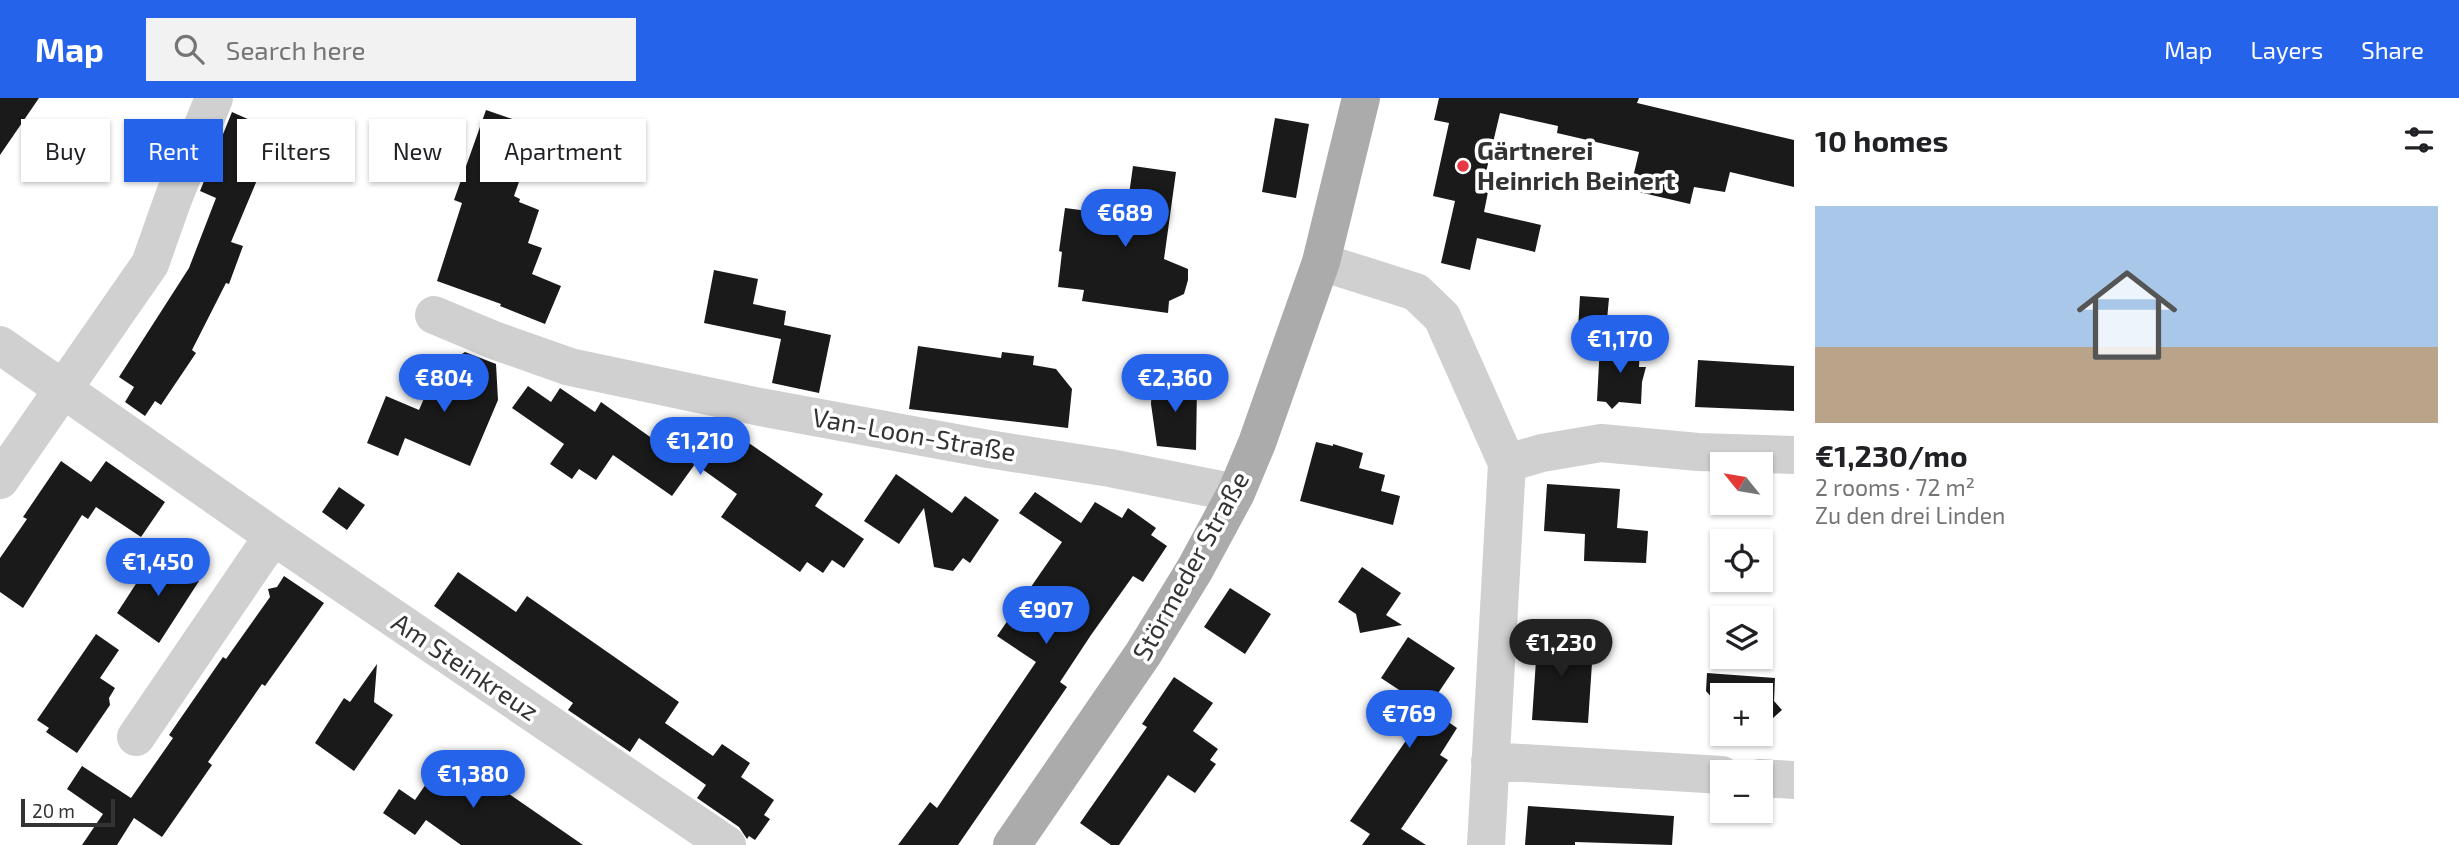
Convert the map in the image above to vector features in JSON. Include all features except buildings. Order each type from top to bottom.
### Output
[{"type":"main road","name":"Störmeder Straße","points":[[1012,845],[1143,654],[1195,569],[1236,494],[1257,443],[1321,262],[1361,98]]},
{"type":"street","points":[[0,480],[150,264],[214,98]]},
{"type":"street","points":[[1321,262],[1416,292],[1442,317],[1507,463],[1486,845]]},
{"type":"street","name":"Van-Loon-Straße","points":[[434,315],[496,341],[570,367],[760,407],[988,449],[1110,468],[1236,494]]},
{"type":"street","name":"Am Steinkreuz","points":[[0,345],[273,536],[727,845]]},
{"type":"street","points":[[1507,463],[1542,453],[1601,443],[1698,452],[1794,455]]},
{"type":"street","points":[[136,737],[273,536]]},
{"type":"street","points":[[1490,761],[1710,774]]},
{"type":"street","points":[[1773,779],[1794,780]]},
{"type":"place","name":"Gärtnerei Heinrich Beinert","points":[[1463,166]]}]
